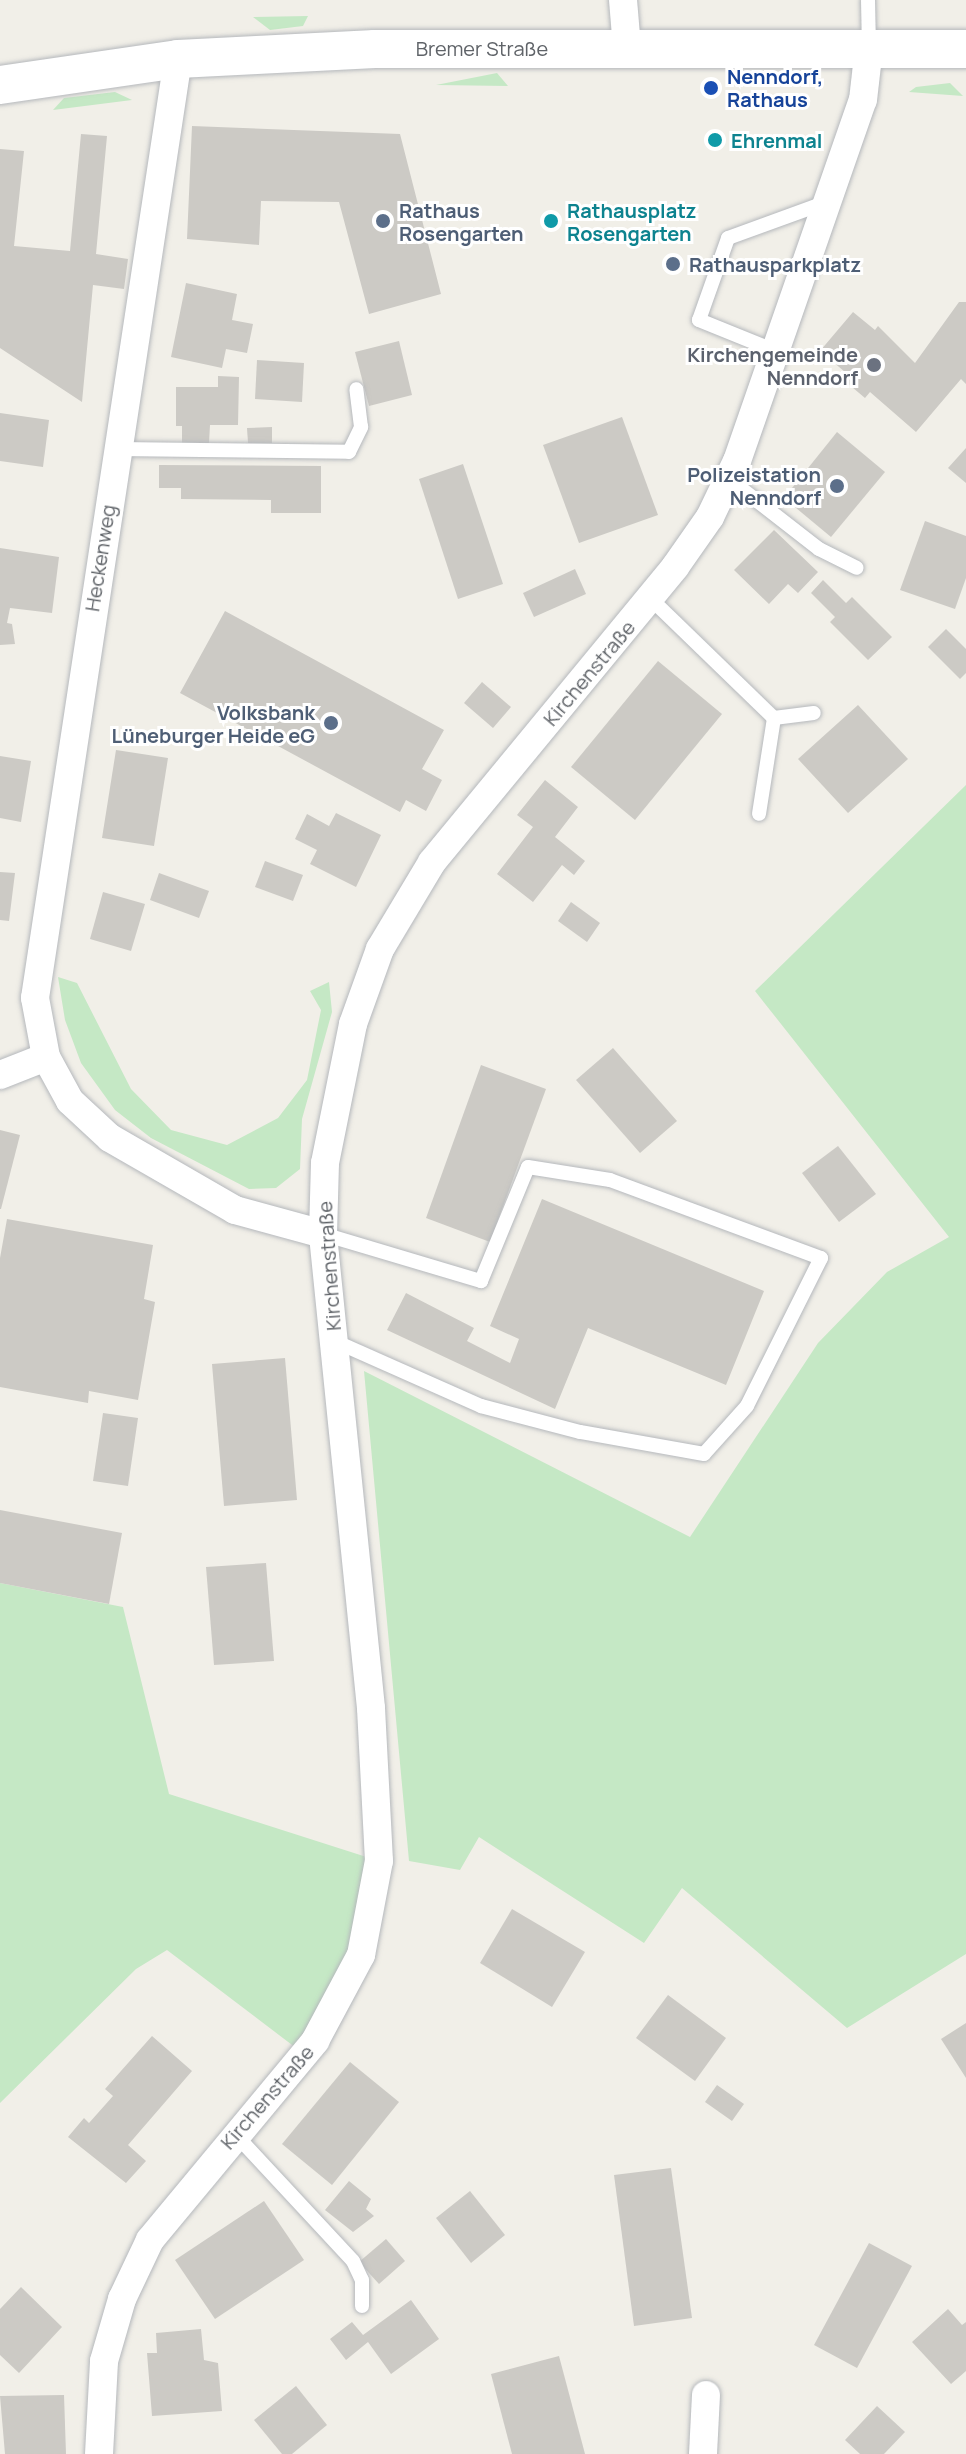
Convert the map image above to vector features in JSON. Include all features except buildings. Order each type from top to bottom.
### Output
[{"type":"main road","name":"Bremer Straße","points":[[0,85],[178,59],[375,49],[966,49]]},
{"type":"street","points":[[623,0],[627,48]]},
{"type":"street","name":"Kirchenstraße","points":[[99,2454],[104,2361],[122,2299],[150,2240],[315,2041],[361,1955],[379,1861],[371,1708],[323,1234],[325,1163],[353,1024],[380,949],[432,862],[650,598],[710,517],[729,479],[824,203],[863,100],[869,47]]},
{"type":"street","name":"Heckenweg","points":[[178,59],[39,951],[35,998],[46,1057],[70,1101],[110,1138],[235,1210],[323,1234]]},
{"type":"street","points":[[0,1075],[46,1057]]},
{"type":"street","points":[[703,2454],[706,2395]]},
{"type":"lane","points":[[868,0],[869,47]]},
{"type":"lane","points":[[773,350],[699,320],[728,238],[824,203]]},
{"type":"lane","points":[[117,449],[349,452],[361,427],[356,389]]},
{"type":"lane","points":[[729,479],[819,549],[857,568]]},
{"type":"lane","points":[[650,598],[774,718]]},
{"type":"lane","points":[[774,718],[814,713]]},
{"type":"lane","points":[[759,814],[774,718]]},
{"type":"lane","points":[[323,1234],[481,1281],[528,1167],[610,1180],[821,1258],[747,1406],[704,1454],[580,1432],[481,1406],[334,1341]]},
{"type":"lane","points":[[235,2134],[353,2261],[362,2280],[362,2306]]},
{"type":"green space","points":[[308,16],[303,26],[270,30],[253,17]]},
{"type":"green space","points":[[497,73],[508,86],[436,85]]},
{"type":"green space","points":[[950,83],[963,96],[909,92],[916,87]]},
{"type":"green space","points":[[115,92],[132,100],[53,110],[64,98]]},
{"type":"green space","points":[[966,785],[966,1954],[847,2028],[682,1888],[644,1943],[479,1837],[460,1870],[409,1861],[364,1371],[690,1537],[818,1343],[887,1272],[949,1237],[755,991]]},
{"type":"green space","points":[[58,977],[77,983],[131,1089],[171,1130],[227,1145],[278,1118],[307,1080],[321,1010],[310,991],[329,982],[332,1012],[302,1119],[300,1169],[276,1188],[249,1189],[151,1138],[115,1110],[81,1063],[65,1020]]},
{"type":"green space","points":[[0,1583],[123,1607],[169,1794],[379,1861],[361,1955],[304,2054],[167,1950],[136,1969],[0,2103]]},
{"type":"place","name":"Nenndorf, Rathaus","points":[[711,88]]},
{"type":"place","name":"Ehrenmal","points":[[715,140]]},
{"type":"place","name":"Rathaus Rosengarten","points":[[383,221]]},
{"type":"place","name":"Rathausplatz Rosengarten","points":[[551,221]]},
{"type":"place","name":"Rathausparkplatz","points":[[673,264]]},
{"type":"place","name":"Kirchengemeinde Nenndorf","points":[[874,365]]},
{"type":"place","name":"Polizeistation Nenndorf","points":[[837,486]]},
{"type":"place","name":"Volksbank Lüneburger Heide eG","points":[[331,723]]}]
